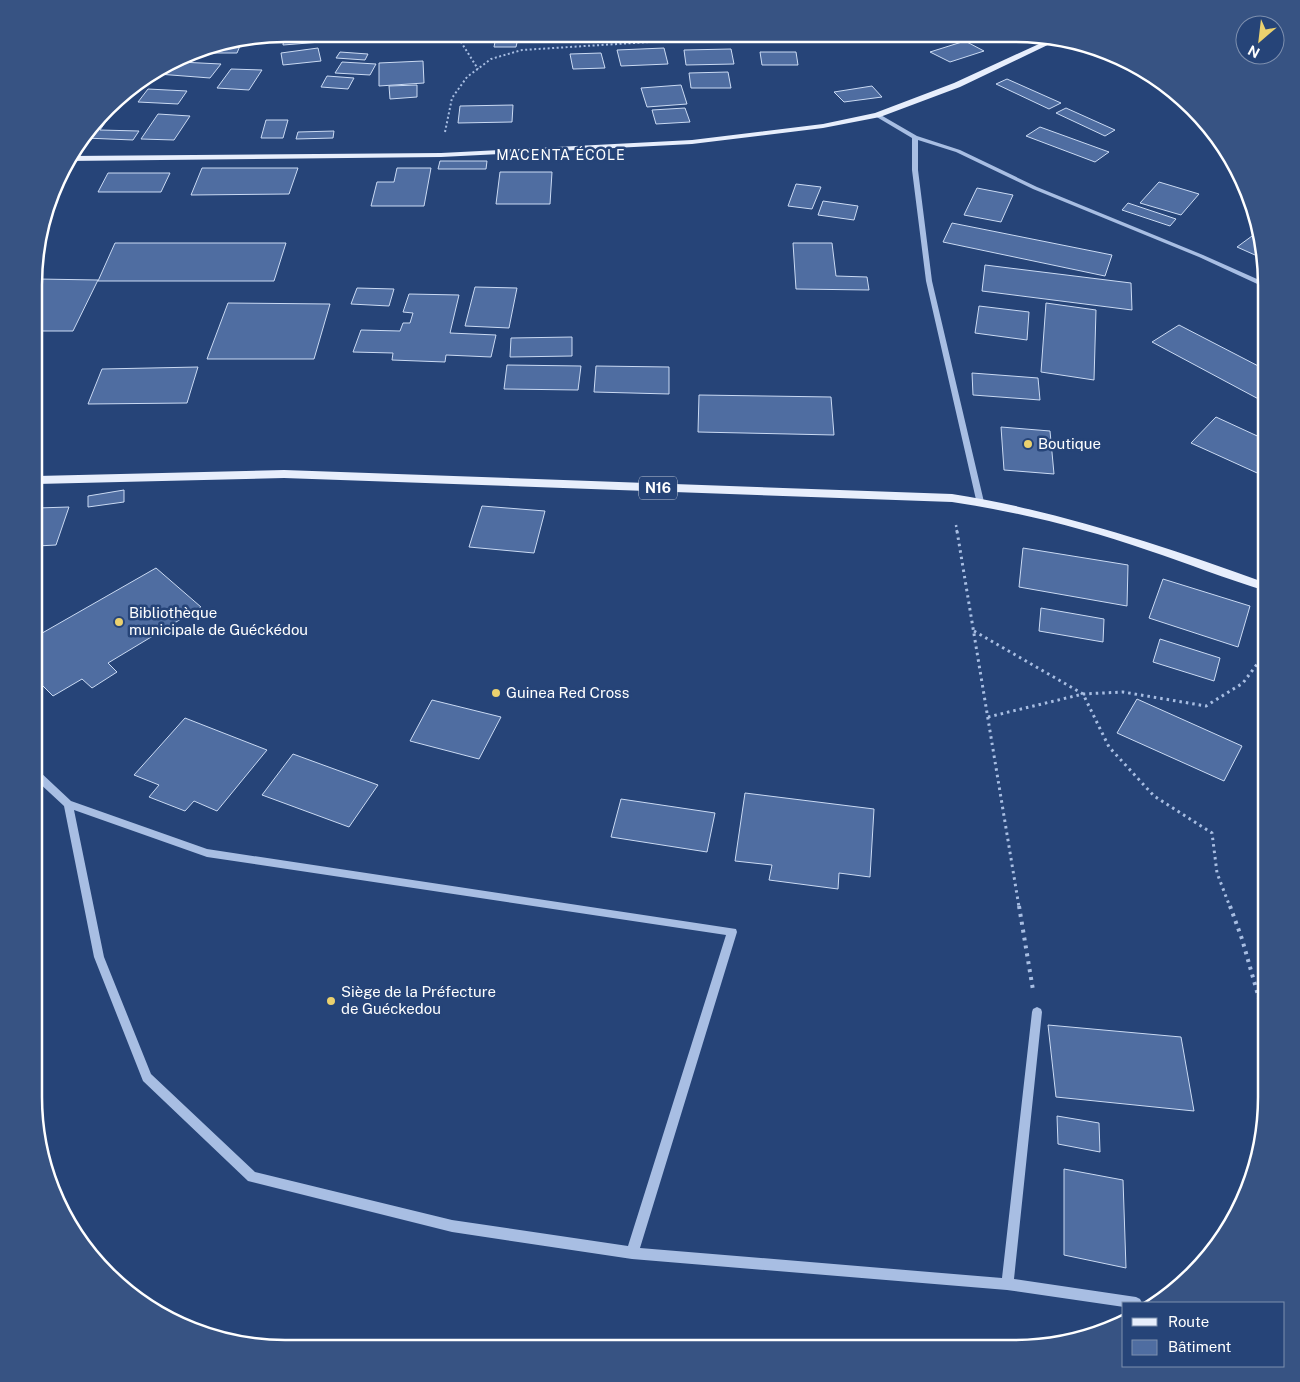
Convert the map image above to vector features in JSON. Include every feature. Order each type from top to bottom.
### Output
[{"type":"main road","points":[[77,160],[441,155],[692,142],[823,126],[877,115],[957,86],[1043,45]]},
{"type":"main road","name":"N16","points":[[42,480],[284,474],[952,498],[980,502],[1082,527],[1166,552],[1258,584]]},
{"type":"street","points":[[877,115],[915,137],[958,151],[1035,188],[1201,256],[1258,282]]},
{"type":"street","points":[[915,137],[915,170],[929,281],[980,502]]},
{"type":"street","points":[[42,780],[68,804],[207,853],[732,932],[632,1253]]},
{"type":"street","points":[[68,804],[99,957],[147,1077],[252,1177],[452,1226],[632,1253],[1007,1284],[1129,1302]]},
{"type":"street","points":[[1007,1284],[1037,1012]]},
{"type":"path","points":[[461,42],[478,69]]},
{"type":"path","points":[[441,155],[452,98],[467,77],[491,59],[522,50],[649,42],[690,42]]},
{"type":"path","points":[[952,498],[1037,1012]]},
{"type":"path","points":[[974,631],[1083,694],[1109,747],[1154,796],[1212,832],[1217,873],[1242,939],[1258,994]]},
{"type":"path","points":[[988,716],[1083,694],[1123,692],[1206,706],[1243,683],[1258,663]]},
{"type":"building","points":[[283,42],[321,42],[283,45]]},
{"type":"building","points":[[495,42],[517,42],[516,47],[494,47]]},
{"type":"building","points":[[962,42],[967,42],[984,51],[950,62],[930,52]]},
{"type":"building","points":[[240,47],[237,53],[215,53]]},
{"type":"building","points":[[318,48],[321,61],[283,65],[281,53]]},
{"type":"building","points":[[664,48],[668,64],[621,66],[617,50]]},
{"type":"building","points":[[731,49],[734,64],[686,65],[684,50]]},
{"type":"building","points":[[340,52],[368,54],[365,60],[336,58]]},
{"type":"building","points":[[760,52],[796,52],[798,65],[762,65]]},
{"type":"building","points":[[601,53],[605,68],[573,69],[570,54]]},
{"type":"building","points":[[423,61],[424,83],[379,86],[379,63]]},
{"type":"building","points":[[190,62],[221,64],[210,78],[165,75]]},
{"type":"building","points":[[342,62],[376,64],[370,75],[335,73]]},
{"type":"building","points":[[231,69],[262,70],[249,90],[217,88]]},
{"type":"building","points":[[728,72],[731,88],[691,88],[689,73]]},
{"type":"building","points":[[327,76],[354,78],[348,89],[321,87]]},
{"type":"building","points":[[1007,79],[1061,103],[1049,109],[996,84]]},
{"type":"building","points":[[417,85],[417,97],[390,99],[389,86]]},
{"type":"building","points":[[681,85],[687,104],[647,107],[641,88]]},
{"type":"building","points":[[872,86],[882,97],[844,102],[834,92]]},
{"type":"building","points":[[148,89],[187,91],[178,104],[138,102]]},
{"type":"building","points":[[513,105],[512,122],[458,123],[460,106]]},
{"type":"building","points":[[685,108],[690,122],[656,124],[652,110]]},
{"type":"building","points":[[1066,108],[1115,130],[1105,136],[1056,113]]},
{"type":"building","points":[[158,114],[190,116],[174,140],[141,139]]},
{"type":"building","points":[[266,120],[288,120],[283,138],[261,138]]},
{"type":"building","points":[[105,123],[100,130],[139,131],[133,140],[93,138]]},
{"type":"building","points":[[1040,127],[1109,152],[1095,162],[1026,136]]},
{"type":"building","points":[[334,131],[333,138],[296,139],[298,132]]},
{"type":"building","points":[[440,161],[487,161],[486,169],[438,169]]},
{"type":"building","points":[[202,168],[298,168],[289,194],[191,195]]},
{"type":"building","points":[[397,168],[431,168],[424,206],[371,206],[377,182],[394,182]]},
{"type":"building","points":[[500,172],[552,172],[550,204],[496,204]]},
{"type":"building","points":[[108,173],[170,173],[161,192],[98,192]]},
{"type":"building","points":[[1159,182],[1199,194],[1181,215],[1140,203]]},
{"type":"building","points":[[796,184],[821,187],[812,209],[788,206]]},
{"type":"building","points":[[977,188],[1013,195],[1001,222],[964,215]]},
{"type":"building","points":[[823,201],[858,206],[854,220],[818,215]]},
{"type":"building","points":[[1128,203],[1176,219],[1170,226],[1122,210]]},
{"type":"building","points":[[952,223],[1112,255],[1105,276],[943,242]]},
{"type":"building","points":[[1252,236],[1255,255],[1237,247]]},
{"type":"building","points":[[115,243],[286,243],[274,281],[98,281]]},
{"type":"building","points":[[793,243],[832,243],[836,276],[867,277],[869,290],[796,289]]},
{"type":"building","points":[[985,265],[1131,283],[1132,310],[982,291]]},
{"type":"building","points":[[42,279],[98,280],[73,331],[42,331]]},
{"type":"building","points":[[475,287],[517,288],[509,328],[465,326]]},
{"type":"building","points":[[357,288],[394,289],[389,306],[351,304]]},
{"type":"building","points":[[409,294],[459,295],[450,333],[496,335],[491,357],[446,355],[445,362],[392,360],[393,353],[353,352],[361,330],[400,331],[403,323],[410,323],[413,313],[403,312]]},
{"type":"building","points":[[228,303],[330,304],[314,359],[207,359]]},
{"type":"building","points":[[1046,303],[1096,310],[1094,380],[1041,372]]},
{"type":"building","points":[[979,306],[1029,312],[1027,340],[975,333]]},
{"type":"building","points":[[1179,325],[1258,366],[1258,399],[1152,342]]},
{"type":"building","points":[[572,337],[572,356],[510,357],[511,338]]},
{"type":"building","points":[[507,365],[581,366],[578,390],[504,389]]},
{"type":"building","points":[[596,366],[669,367],[669,394],[594,392]]},
{"type":"building","points":[[198,367],[187,403],[88,404],[102,369]]},
{"type":"building","points":[[972,373],[1038,378],[1040,400],[973,395]]},
{"type":"building","points":[[699,395],[831,397],[834,435],[698,432]]},
{"type":"building","points":[[1216,417],[1258,436],[1258,473],[1191,443]]},
{"type":"building","points":[[1001,427],[1050,431],[1054,474],[1004,470]]},
{"type":"building","points":[[124,490],[124,502],[88,507],[88,496]]},
{"type":"building","points":[[482,506],[545,511],[534,553],[469,547]]},
{"type":"building","points":[[69,507],[56,545],[42,546],[42,508]]},
{"type":"building","points":[[1023,548],[1128,565],[1127,606],[1019,587]]},
{"type":"building","name":"Bibliothèque municipale de Guéckédou","points":[[156,568],[201,607],[108,663],[117,672],[92,688],[82,679],[53,696],[42,685],[42,633]]},
{"type":"building","points":[[1163,579],[1250,606],[1238,647],[1149,618]]},
{"type":"building","points":[[1041,608],[1104,619],[1103,642],[1039,631]]},
{"type":"building","points":[[1160,639],[1220,658],[1214,681],[1153,662]]},
{"type":"building","points":[[1137,699],[1242,746],[1224,781],[1117,733]]},
{"type":"building","points":[[432,700],[501,717],[479,759],[410,741]]},
{"type":"building","points":[[185,718],[267,750],[217,811],[194,801],[185,811],[149,797],[159,785],[134,775]]},
{"type":"building","points":[[293,754],[378,785],[349,827],[262,795]]},
{"type":"building","points":[[745,793],[874,809],[870,877],[839,873],[838,889],[769,880],[772,865],[735,861]]},
{"type":"building","points":[[621,799],[715,813],[707,852],[611,837]]},
{"type":"building","points":[[1048,1025],[1181,1037],[1194,1111],[1056,1097]]},
{"type":"building","points":[[1057,1116],[1099,1123],[1100,1152],[1058,1144]]},
{"type":"building","points":[[1064,1169],[1123,1180],[1126,1268],[1064,1255]]},
{"type":"place","name":"Boutique","points":[[1028,444]]},
{"type":"place","name":"Bibliothèque municipale de Guéckédou","points":[[119,622]]},
{"type":"place","name":"Guinea Red Cross","points":[[496,693]]},
{"type":"place","name":"Siège de la Préfecture de Guéckedou","points":[[331,1001]]},
{"type":"district","name":"MACENTA ÉCOLE","points":[[561,155]]}]
